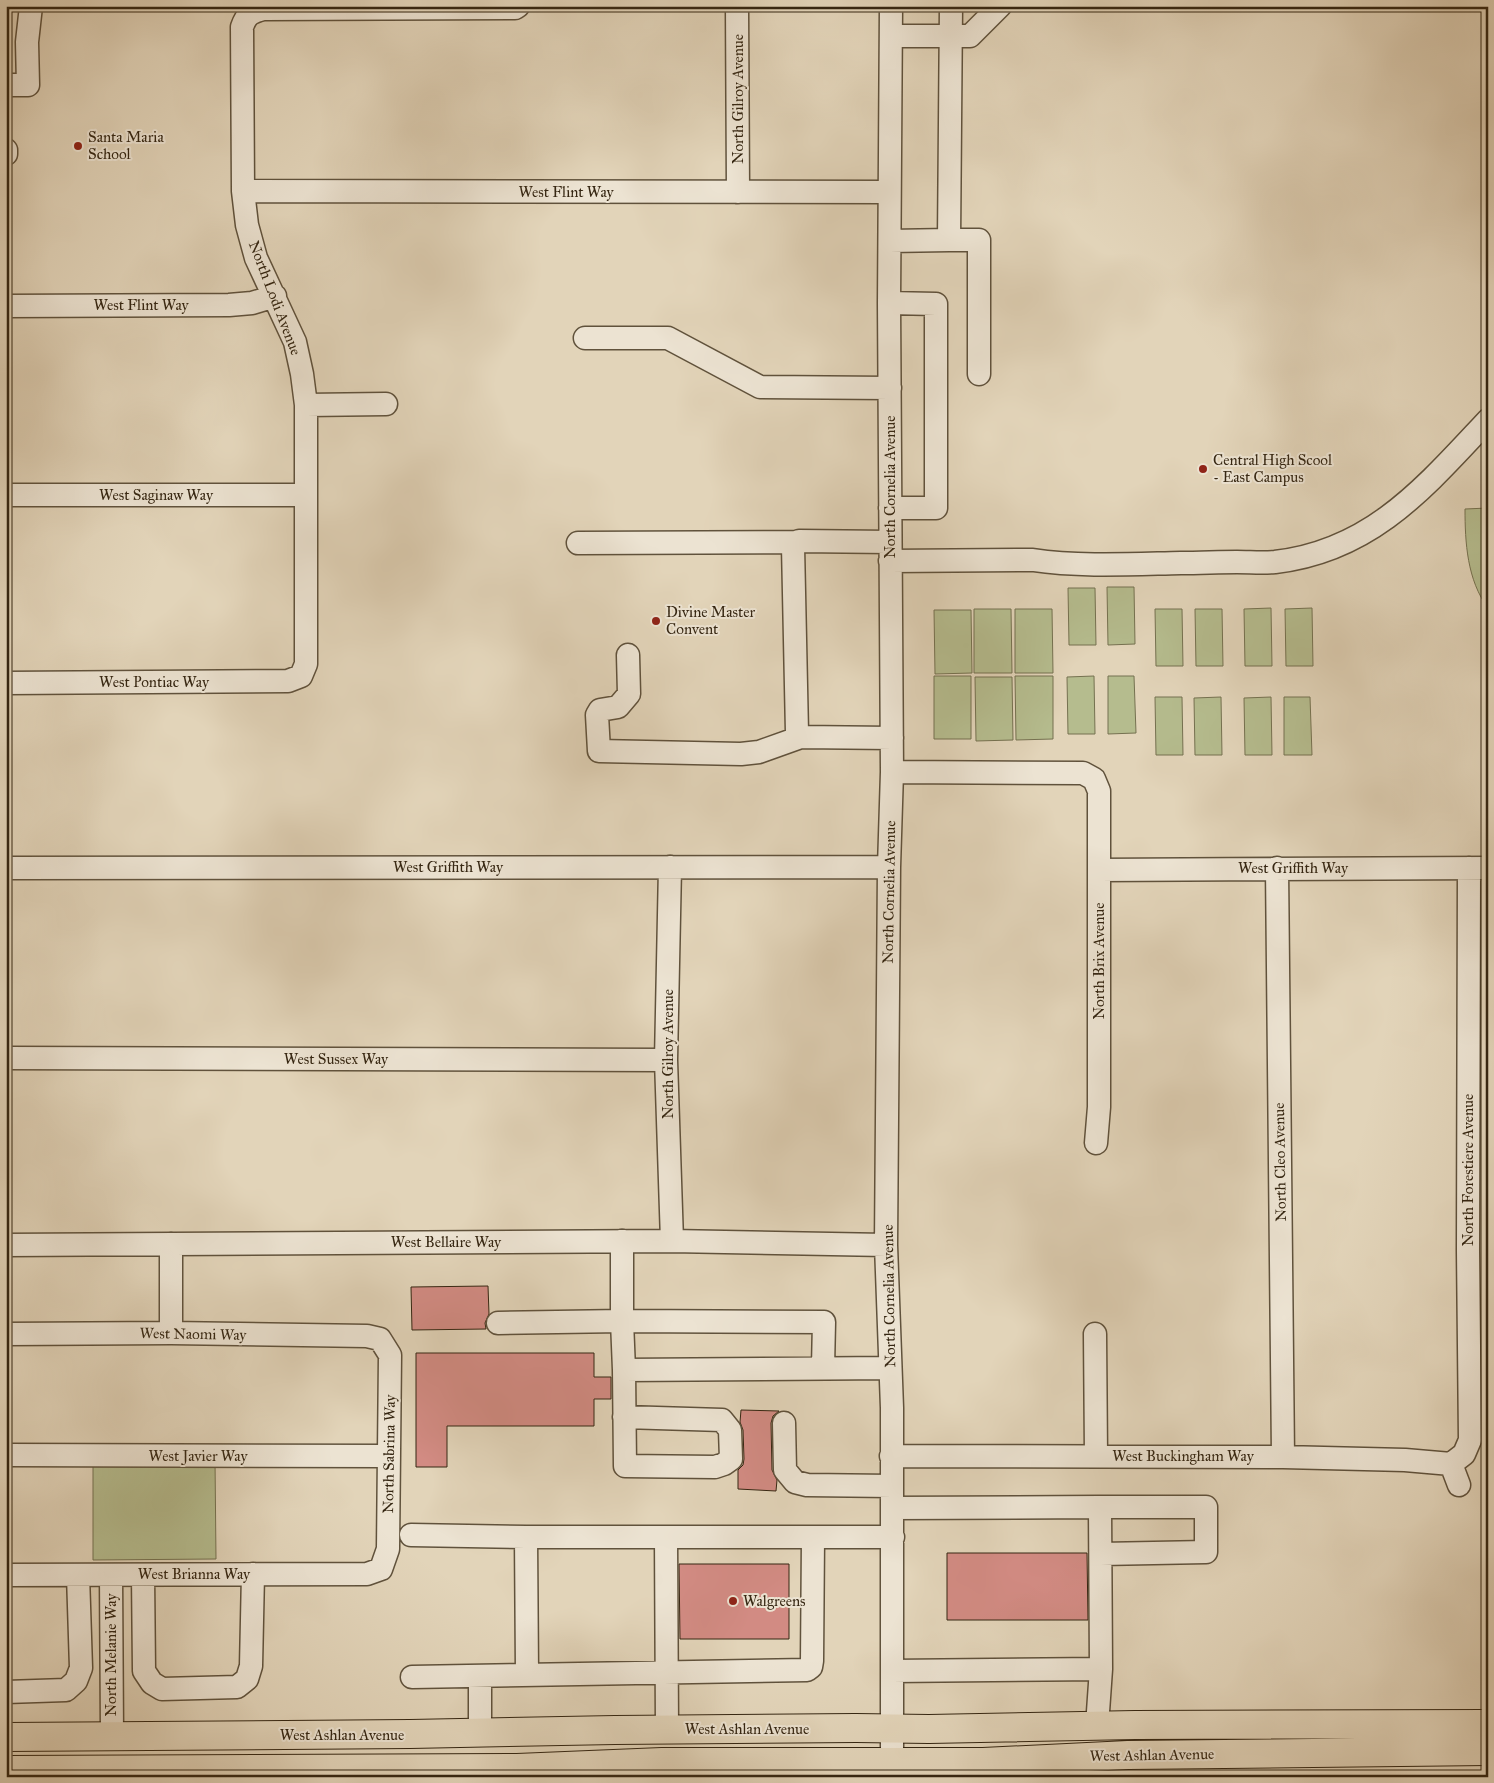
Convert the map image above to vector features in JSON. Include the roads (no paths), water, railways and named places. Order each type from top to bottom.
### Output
[{"type":"main road","name":"West Ashlan Avenue","points":[[6,1737],[1488,1724]]},
{"type":"main road","points":[[337,1768],[359,1756],[459,1756],[480,1733]]},
{"type":"main road","name":"West Ashlan Avenue","points":[[6,1770],[517,1768],[662,1762],[892,1769],[1128,1754],[1488,1750]]},
{"type":"street","points":[[6,85],[28,85],[27,42],[32,6]]},
{"type":"street","points":[[391,7],[515,8],[518,6]]},
{"type":"street","name":"North Gilroy Avenue","points":[[737,6],[738,192]]},
{"type":"street","name":"North Cornelia Avenue","points":[[891,6],[889,303],[892,772],[889,867],[886,1245],[892,1456],[892,1769]]},
{"type":"street","points":[[949,240],[952,6]]},
{"type":"street","points":[[891,36],[970,36],[1000,6]]},
{"type":"street","name":"North Lodi Avenue","points":[[301,676],[306,664],[306,404],[295,342],[256,258],[247,225],[243,191],[242,27],[245,19],[251,13],[263,9],[391,7]]},
{"type":"street","name":"West Flint Way","points":[[243,191],[890,192]]},
{"type":"street","points":[[890,241],[979,240],[979,374]]},
{"type":"street","name":"West Flint Way","points":[[6,306],[229,305],[252,303],[275,296]]},
{"type":"street","points":[[889,303],[936,304],[936,508],[890,508]]},
{"type":"street","points":[[585,338],[668,338],[760,387],[890,388]]},
{"type":"street","points":[[306,404],[386,404]]},
{"type":"street","points":[[578,543],[799,541],[890,551],[1033,560],[1051,563],[1274,562],[1313,555],[1371,530],[1405,505],[1429,483],[1488,420]]},
{"type":"street","name":"West Saginaw Way","points":[[6,495],[306,495]]},
{"type":"street","points":[[796,542],[793,546],[797,733],[801,737]]},
{"type":"street","points":[[628,654],[629,694],[618,707],[600,710],[597,715],[599,751],[740,754],[759,752],[801,737],[892,738]]},
{"type":"street","name":"West Pontiac Way","points":[[6,683],[288,681],[301,676]]},
{"type":"street","name":"North Brix Avenue","points":[[892,772],[1083,773],[1094,779],[1099,791],[1099,1107],[1096,1143]]},
{"type":"street","name":"North Gilroy Avenue","points":[[670,867],[666,1060],[672,1241]]},
{"type":"street","name":"West Griffith Way","points":[[6,868],[889,867]]},
{"type":"street","name":"North Cleo Avenue","points":[[1277,868],[1283,1457]]},
{"type":"street","name":"West Griffith Way","points":[[1099,870],[1478,868]]},
{"type":"street","name":"North Forestiere Avenue","points":[[1451,1464],[1464,1454],[1470,1440],[1478,1251],[1478,868]]},
{"type":"street","name":"West Sussex Way","points":[[6,1058],[666,1060]]},
{"type":"street","points":[[622,1241],[622,1321],[625,1466],[715,1467],[731,1459],[730,1430],[722,1420],[624,1417]]},
{"type":"street","name":"West Bellaire Way","points":[[6,1245],[672,1241],[886,1245]]},
{"type":"street","points":[[171,1244],[171,1332]]},
{"type":"street","points":[[498,1322],[824,1322],[823,1368]]},
{"type":"street","name":"West Naomi Way","points":[[6,1334],[171,1332],[367,1336],[380,1340]]},
{"type":"street","points":[[1095,1334],[1096,1456]]},
{"type":"street","name":"North Sabrina Way","points":[[380,1340],[390,1355],[388,1549],[381,1569]]},
{"type":"street","points":[[624,1370],[890,1368]]},
{"type":"street","points":[[784,1423],[785,1470],[795,1482],[807,1485],[892,1486]]},
{"type":"street","name":"West Javier Way","points":[[6,1455],[389,1456]]},
{"type":"street","name":"West Buckingham Way","points":[[892,1456],[1283,1457],[1405,1460],[1451,1464]]},
{"type":"street","points":[[1451,1464],[1459,1486]]},
{"type":"street","points":[[1098,1726],[1101,1668],[1100,1507]]},
{"type":"street","points":[[892,1508],[1206,1507],[1206,1552],[1100,1554]]},
{"type":"street","points":[[411,1535],[526,1537],[892,1537]]},
{"type":"street","points":[[526,1537],[527,1674]]},
{"type":"street","points":[[666,1537],[667,1730]]},
{"type":"street","points":[[412,1677],[807,1670],[811,1667],[812,1661],[813,1538]]},
{"type":"street","name":"West Brianna Way","points":[[6,1574],[367,1574],[381,1569]]},
{"type":"street","points":[[143,1575],[144,1672],[152,1682],[162,1689],[237,1687],[247,1679],[252,1666],[253,1574]]},
{"type":"street","points":[[6,1692],[66,1690],[76,1681],[81,1668],[78,1575]]},
{"type":"street","name":"North Melanie Way","points":[[111,1575],[112,1736]]},
{"type":"street","points":[[892,1672],[1101,1668]]},
{"type":"street","points":[[480,1676],[480,1733]]},
{"type":"place","name":"Santa Maria School","points":[[78,146]]},
{"type":"place","name":"Central High Scool - East Campus","points":[[1203,469]]},
{"type":"place","name":"Divine Master Convent","points":[[656,621]]},
{"type":"place","name":"Walgreens","points":[[733,1601]]}]
